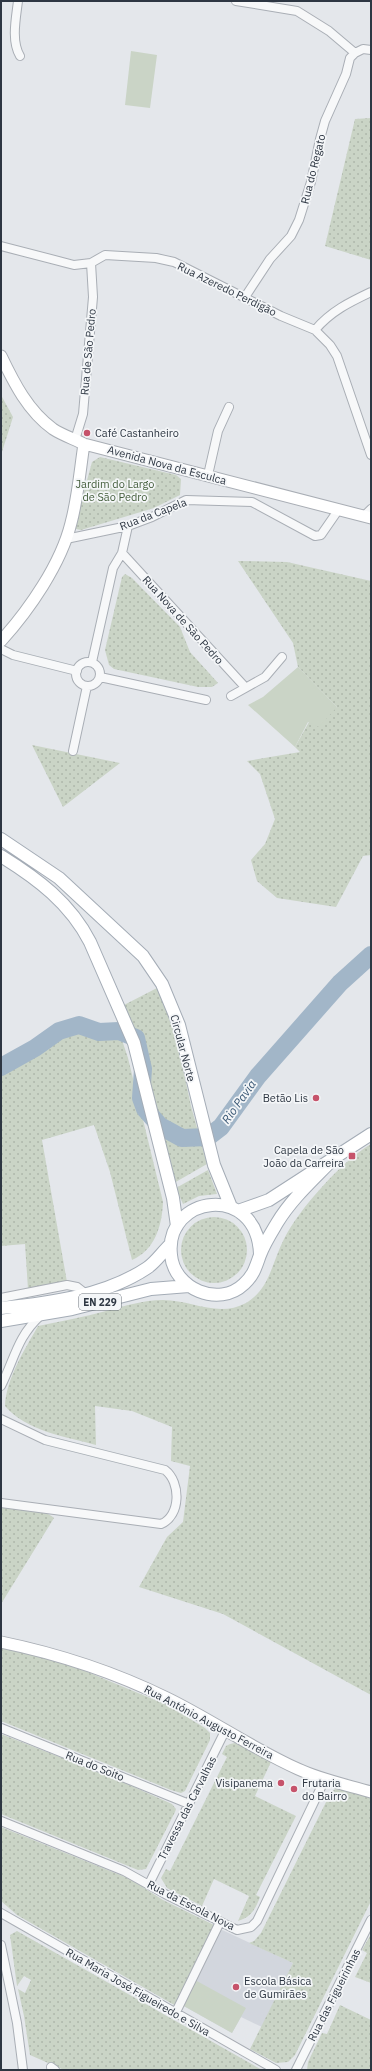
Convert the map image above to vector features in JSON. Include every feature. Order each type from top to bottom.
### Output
[{"type":"main road","name":"Circular Norte","points":[[1,839],[59,878],[143,956],[162,984],[179,1025],[211,1154],[222,1189],[234,1209]]},
{"type":"main road","points":[[1,856],[36,879],[74,914],[90,942],[118,1004],[140,1063],[176,1212],[177,1226]]},
{"type":"main road","name":"EN 229","points":[[234,1209],[248,1219],[256,1229],[260,1241],[260,1254],[257,1266],[243,1285],[232,1291],[221,1294],[209,1294],[189,1286],[180,1277],[174,1267],[171,1256],[171,1244],[177,1226],[191,1212],[200,1207],[210,1205],[234,1209],[269,1200],[371,1134]]},
{"type":"main road","name":"EN 229","points":[[260,1254],[278,1222],[291,1204],[335,1157]]},
{"type":"main road","name":"EN 229","points":[[1,1308],[33,1304],[86,1294],[120,1284],[149,1267],[171,1244]]},
{"type":"main road","name":"EN 229","points":[[1,1321],[41,1316],[151,1289],[189,1286]]},
{"type":"street","points":[[18,1],[15,40],[16,49],[20,56]]},
{"type":"street","points":[[236,1],[297,11],[329,30],[355,53],[363,49],[371,50]]},
{"type":"street","name":"Rua do Regato","points":[[245,297],[270,259],[291,236],[312,182],[325,121],[346,74],[350,58],[355,53]]},
{"type":"street","name":"Rua Azeredo Perdigão","points":[[1,246],[74,265],[91,263],[105,256],[156,258],[174,262],[282,316],[316,330],[330,344],[337,356],[371,455]]},
{"type":"street","name":"Rua de São Pedro","points":[[1,641],[28,605],[51,570],[66,539],[71,523],[83,414],[93,297],[91,263]]},
{"type":"street","points":[[316,330],[324,319],[336,310],[371,292]]},
{"type":"street","name":"Avenida Nova da Esculca","points":[[1,356],[18,390],[34,412],[54,429],[80,442],[254,488],[339,509],[369,514]]},
{"type":"street","points":[[208,475],[218,431],[229,407]]},
{"type":"street","points":[[248,502],[254,488]]},
{"type":"street","name":"Rua da Capela","points":[[66,539],[128,526],[152,517],[186,500],[252,502],[315,536],[321,535],[339,509]]},
{"type":"street","points":[[92,662],[113,568],[122,553],[128,526]]},
{"type":"street","name":"Rua Nova de São Pedro","points":[[122,553],[245,687]]},
{"type":"street","points":[[1,649],[13,655],[77,671]]},
{"type":"street","points":[[231,696],[266,676],[282,657]]},
{"type":"street","points":[[92,662],[98,666],[100,676],[96,682],[87,686],[78,679],[77,671],[81,664],[92,662]]},
{"type":"street","points":[[100,676],[206,700]]},
{"type":"street","points":[[73,751],[87,686]]},
{"type":"street","points":[[1,1298],[67,1285],[77,1287],[86,1294]]},
{"type":"street","points":[[1,1386],[22,1337],[31,1325],[41,1316]]},
{"type":"street","points":[[1,1418],[45,1440],[165,1470],[172,1476],[176,1488],[173,1514],[169,1521],[161,1524],[1,1503]]},
{"type":"street","name":"Rua António Augusto Ferreira","points":[[1,1642],[50,1652],[107,1672],[169,1699],[225,1731],[299,1769],[325,1779],[371,1792]]},
{"type":"street","name":"Rua do Soito","points":[[1,1728],[189,1804]]},
{"type":"street","name":"Travessa das Carvalhas","points":[[149,1884],[225,1731]]},
{"type":"street","name":"Rua da Escola Nova","points":[[1,1821],[103,1862],[237,1930],[251,1927],[257,1921],[325,1779]]},
{"type":"street","name":"Rua Maria José Figueiredo e Silva","points":[[1,1913],[276,2070]]},
{"type":"street","name":"Rua das Figueirinhas","points":[[296,2070],[371,1920]]},
{"type":"street","points":[[176,2014],[220,1922]]},
{"type":"street","points":[[1,1945],[17,2023],[23,2070]]},
{"type":"shaded area","name":"Escola Básica de Gumirães","points":[[220,1929],[293,1963],[262,2027],[241,2017],[232,2033],[182,2005]]},
{"type":"green space","points":[[131,51],[157,55],[150,108],[125,105]]},
{"type":"green space","points":[[371,118],[371,260],[325,246],[355,119]]},
{"type":"green space","points":[[1,395],[13,417],[1,455]]},
{"type":"green space","name":"Jardim do Largo de São Pedro","points":[[100,457],[176,475],[181,479],[180,495],[154,508],[81,530],[76,529],[75,524],[92,462]]},
{"type":"green space","points":[[238,561],[287,562],[371,581],[371,855],[363,856],[336,907],[277,898],[257,881],[251,860],[265,844],[275,819],[260,774],[247,761],[300,752],[295,747],[309,722],[337,707],[298,667],[293,643]]},
{"type":"green space","points":[[125,574],[132,578],[180,627],[190,652],[218,683],[212,687],[198,687],[114,669],[109,665],[105,650],[122,577]]},
{"type":"green space","points":[[298,667],[337,707],[319,727],[308,722],[295,747],[248,705],[263,697]]},
{"type":"green space","points":[[32,745],[120,763],[63,807]]},
{"type":"green space","points":[[157,988],[175,1032],[191,1106],[207,1164],[174,1183],[146,1063],[139,1040],[124,1005]]},
{"type":"green space","points":[[79,1028],[98,1035],[120,1034],[128,1058],[163,1202],[161,1220],[152,1244],[140,1256],[132,1260],[110,1172],[94,1125],[42,1140],[67,1282],[28,1289],[25,1244],[1,1246],[1,1070],[36,1051],[58,1035]]},
{"type":"green space","points":[[371,1144],[371,1695],[223,1614],[139,1587],[167,1537],[183,1522],[190,1466],[171,1461],[172,1427],[132,1411],[95,1406],[96,1445],[60,1436],[35,1427],[14,1415],[5,1406],[6,1396],[12,1375],[38,1326],[148,1301],[174,1301],[215,1309],[236,1307],[246,1303],[254,1297],[265,1283],[284,1239],[310,1200],[347,1162]]},
{"type":"green space","points":[[208,1170],[217,1194],[199,1196],[183,1204],[176,1188]]},
{"type":"green space","points":[[214,1217],[226,1220],[237,1227],[244,1238],[247,1250],[244,1262],[237,1273],[226,1280],[214,1283],[202,1280],[191,1273],[184,1262],[181,1250],[184,1238],[191,1227],[202,1220]]},
{"type":"green space","points":[[1,1507],[37,1510],[54,1518],[1,1604]]},
{"type":"green space","points":[[1,1646],[61,1661],[167,1705],[205,1728],[210,1733],[210,1740],[185,1791],[181,1793],[171,1790],[1,1721]]},
{"type":"green space","points":[[1,1734],[116,1779],[172,1804],[176,1809],[175,1812],[146,1869],[138,1870],[1,1814]]},
{"type":"green space","points":[[235,1743],[271,1762],[255,1796],[296,1816],[256,1895],[260,1897],[256,1906],[249,1915],[238,1921],[249,1896],[214,1879],[202,1906],[167,1888],[161,1878],[166,1869],[170,1871],[227,1757],[222,1754],[226,1746]]},
{"type":"green space","points":[[337,1788],[371,1796],[371,1901],[295,2055],[288,2062],[276,2063],[250,2049],[293,1963],[249,1943],[254,1941],[261,1933],[331,1792]]},
{"type":"green space","points":[[1,1827],[130,1879],[163,1900],[214,1925],[176,2006],[17,1915],[1,1901]]},
{"type":"green space","points":[[17,1931],[262,2070],[64,2070],[30,2055],[18,1989],[25,1993],[31,1980],[24,1976],[17,1986],[10,1935]]},
{"type":"green space","points":[[371,1934],[371,1983],[355,1977],[367,1953],[362,1950]]},
{"type":"green space","points":[[195,1980],[246,2008],[232,2033],[182,2005]]},
{"type":"green space","points":[[340,2005],[371,2020],[371,2070],[307,2070],[308,2062],[322,2033],[327,2034]]},
{"type":"waterway","name":"Rio Pavia","points":[[1,1067],[35,1048],[59,1031],[79,1025],[99,1032],[119,1031],[136,1038],[143,1069],[141,1098],[145,1109],[160,1126],[182,1138],[208,1137],[221,1127],[258,1076],[340,983],[371,955]]},
{"type":"place","name":"Café Castanheiro","points":[[87,433]]},
{"type":"place","name":"Betão Lis","points":[[316,1098]]},
{"type":"place","name":"Capela de São João da Carreira","points":[[352,1156]]},
{"type":"place","name":"Visipanema","points":[[281,1783]]},
{"type":"place","name":"Frutaria do Bairro","points":[[294,1789]]},
{"type":"place","name":"Escola Básica de Gumirães","points":[[236,1987]]}]
